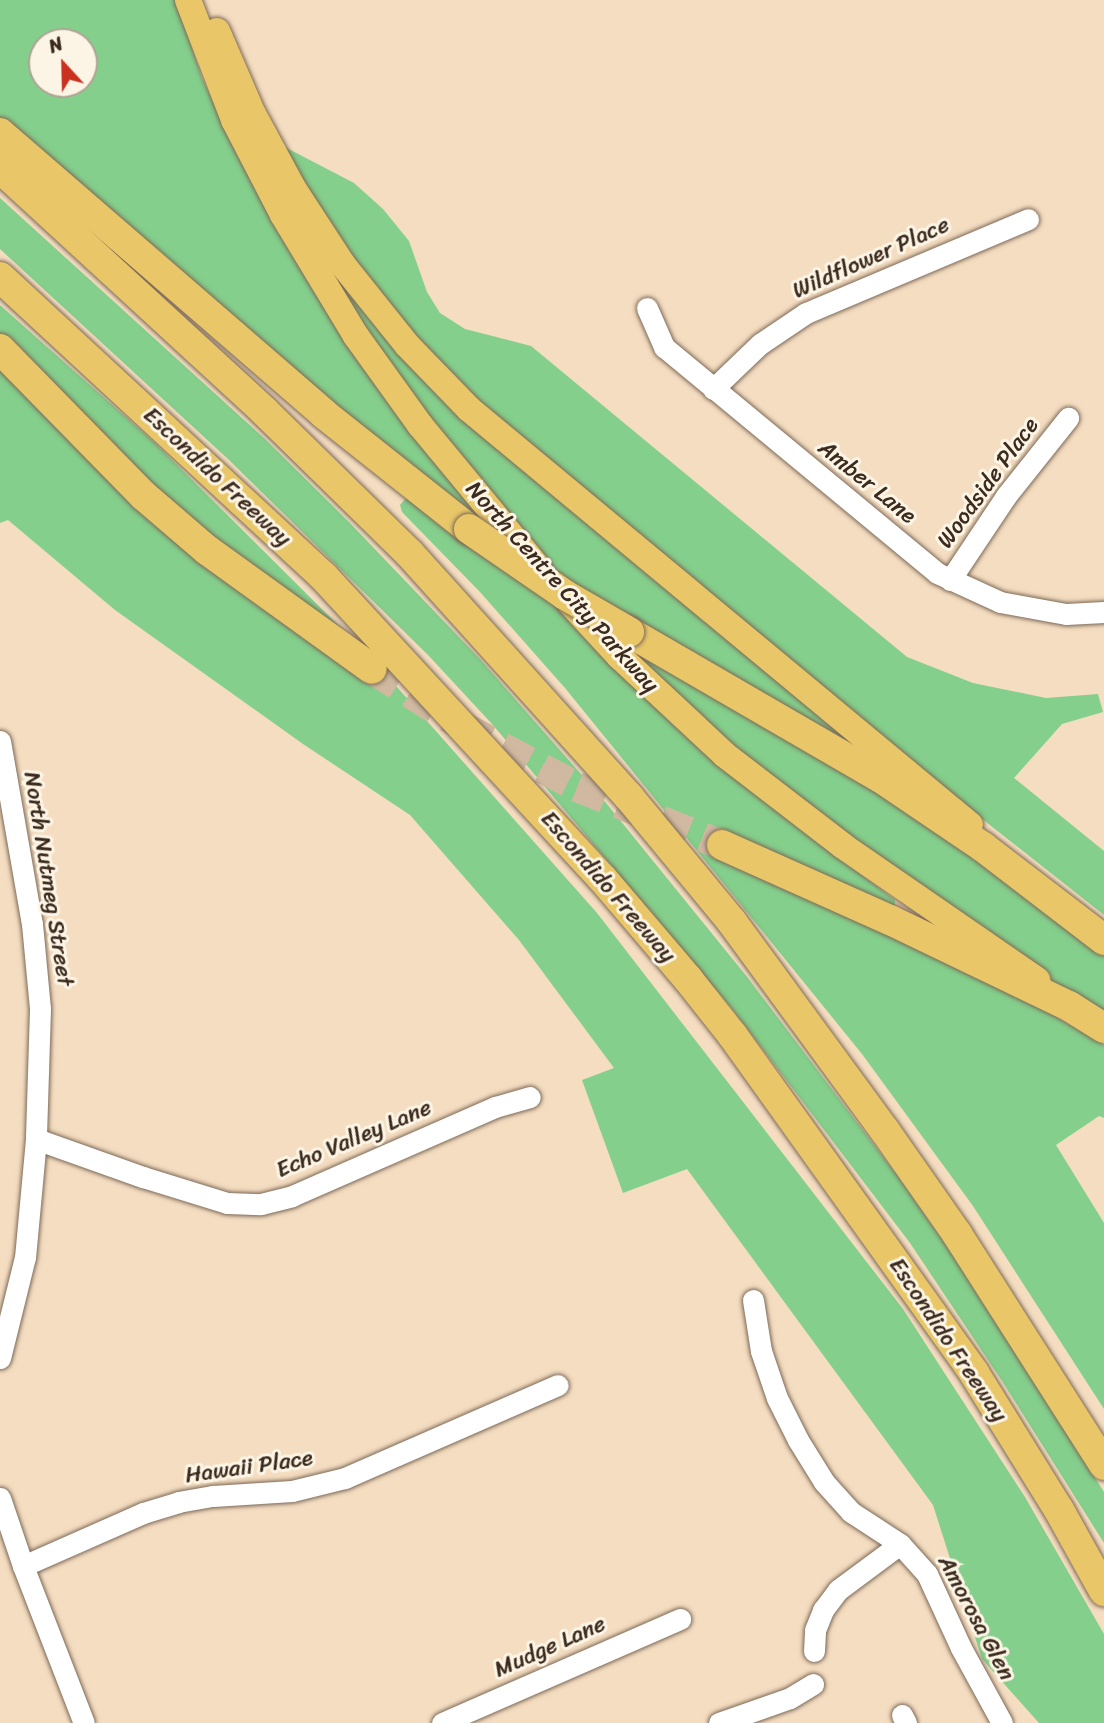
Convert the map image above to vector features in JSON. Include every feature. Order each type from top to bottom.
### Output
[{"type":"highway","points":[[0,133],[324,414],[469,529],[565,595],[881,778],[943,819],[1069,911],[1104,940]]},
{"type":"highway","points":[[0,168],[254,402],[410,554],[629,797],[732,922],[885,1131],[957,1234],[1104,1465]]},
{"type":"highway","name":"Escondido Freeway","points":[[0,277],[324,577],[602,878],[688,979],[741,1047],[974,1373],[1059,1510],[1104,1591]]},
{"type":"highway","points":[[0,349],[144,496],[218,558],[372,669]]},
{"type":"highway","points":[[722,845],[890,919],[1069,1006]]},
{"type":"highway","name":"North Centre City Parkway","points":[[1069,1006],[1104,1028]]},
{"type":"main road","name":"North Centre City Parkway","points":[[188,0],[234,120],[283,215],[364,347],[420,425],[510,537],[619,656],[725,755],[843,846],[1050,989],[1069,1006]]},
{"type":"main road","points":[[206,0],[228,60],[293,188],[343,265],[407,345],[469,409],[1006,855],[1069,911]]},
{"type":"street","name":"Wildflower Place","points":[[713,389],[760,344],[806,313],[1028,219]]},
{"type":"street","name":"Amber Lane","points":[[647,308],[664,347],[937,573],[1000,602],[1066,614],[1104,612]]},
{"type":"street","name":"Woodside Place","points":[[950,580],[1006,496],[1068,418]]},
{"type":"street","name":"North Nutmeg Street","points":[[0,741],[32,924],[40,1009],[36,1139],[25,1257],[0,1358]]},
{"type":"street","name":"Echo Valley Lane","points":[[36,1139],[227,1203],[261,1204],[292,1196],[495,1107],[530,1097]]},
{"type":"street","name":"Amorosa Glen","points":[[753,1300],[759,1344],[777,1398],[797,1440],[824,1482],[851,1512],[900,1544],[927,1574],[961,1648],[1002,1723]]},
{"type":"street","name":"Hawaii Place","points":[[23,1566],[143,1513],[178,1502],[213,1496],[292,1491],[345,1479],[558,1385]]},
{"type":"street","points":[[0,1498],[23,1566],[84,1723]]},
{"type":"street","points":[[814,1651],[815,1629],[822,1610],[838,1590],[900,1544]]},
{"type":"street","name":"Mudge Lane","points":[[442,1723],[680,1619]]},
{"type":"street","points":[[719,1723],[790,1698],[813,1684]]},
{"type":"green space","points":[[0,0],[176,0],[202,78],[241,162],[390,399],[797,827],[895,900],[895,906],[1010,990],[1104,1045],[1104,1118],[1099,1116],[1056,1145],[1104,1223],[1104,1409],[973,1206],[862,1054],[565,688],[480,592],[402,512],[400,505],[406,498],[427,484],[0,120]]},
{"type":"green space","points":[[281,145],[354,183],[383,209],[409,241],[427,292],[440,313],[465,329],[531,346],[907,657],[973,683],[1046,698],[1098,694],[1103,712],[1062,724],[1014,778],[1104,851],[1104,915],[943,788],[488,414],[384,300],[345,251]]},
{"type":"green space","points":[[0,198],[264,438],[349,522],[480,659],[602,798],[748,978],[899,1178],[969,1278],[1104,1492],[1104,1543],[1002,1381],[910,1243],[733,1010],[492,724],[428,655],[229,460],[0,249]]},
{"type":"green space","points":[[309,227],[360,302],[847,740],[841,741],[832,756],[1104,951],[1104,1014],[995,944],[813,815],[649,674],[513,532],[351,310]]},
{"type":"green space","points":[[0,305],[155,443],[362,649],[210,543],[0,339]]},
{"type":"green space","points":[[0,368],[88,460],[373,660],[597,913],[903,1309],[1025,1497],[1104,1634],[1104,1723],[1039,1723],[982,1659],[933,1505],[687,1169],[623,1193],[582,1080],[614,1068],[519,940],[410,815],[303,744],[115,610],[8,520],[0,523]]},
{"type":"tunnel","points":[[372,669],[462,726],[577,787],[722,845]]}]
